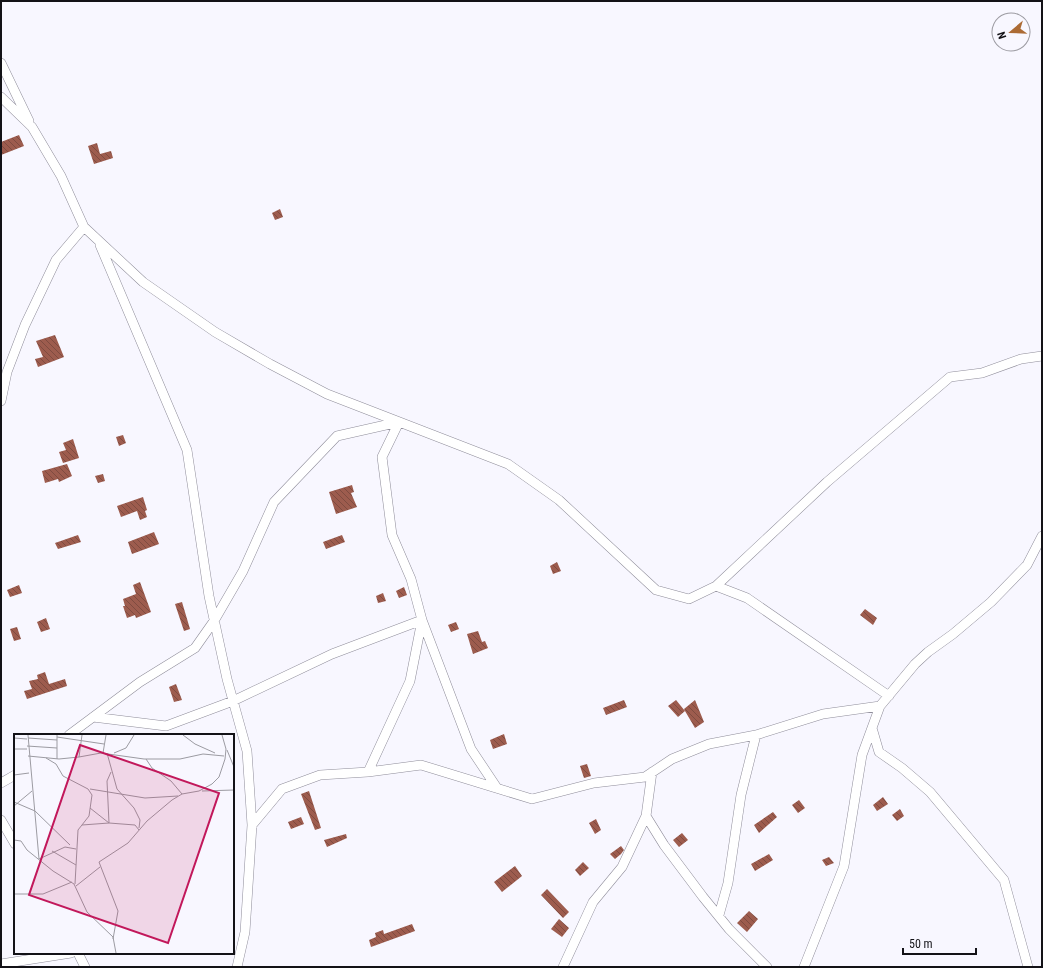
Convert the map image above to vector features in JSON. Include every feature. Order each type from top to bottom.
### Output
[{"type":"street","points":[[1,63],[32,127],[61,176],[84,227],[143,282],[215,332],[270,364],[327,394],[508,464],[559,500],[656,590],[689,599],[716,586],[827,482],[950,377],[982,373],[1021,359],[1042,356]]},
{"type":"street","points":[[1,97],[32,127]]},
{"type":"street","points":[[1,401],[7,372],[25,325],[56,260],[84,227]]},
{"type":"street","points":[[98,241],[187,450],[209,596],[233,702],[247,752],[252,825],[245,932],[237,967]]},
{"type":"street","points":[[399,422],[382,457],[392,535],[411,579],[422,620],[471,749],[497,788]]},
{"type":"street","points":[[70,734],[140,682],[195,648],[214,621],[243,571],[274,502],[337,436],[399,422]]},
{"type":"street","points":[[804,967],[844,866],[862,755],[880,706],[915,664],[991,602],[1027,565],[1042,536]]},
{"type":"street","points":[[716,586],[747,598],[889,696]]},
{"type":"street","points":[[92,717],[166,726],[233,702],[332,654],[422,620]]},
{"type":"street","points":[[368,772],[410,681],[422,620]]},
{"type":"street","points":[[252,825],[282,789],[320,775],[368,772],[421,765],[532,798],[594,783],[645,777],[672,759],[710,744],[756,735],[823,714],[880,706]]},
{"type":"street","points":[[872,728],[879,752],[902,768],[930,792],[1004,880],[1028,967]]},
{"type":"street","points":[[719,915],[728,883],[741,795],[756,735]]},
{"type":"street","points":[[563,967],[593,902],[622,867],[646,816],[652,772]]},
{"type":"street","points":[[1,783],[14,776]]},
{"type":"street","points":[[646,816],[664,844],[703,897],[729,929],[767,967]]},
{"type":"street","points":[[1,820],[14,842]]},
{"type":"street","points":[[1,964],[65,954]]},
{"type":"street","points":[[78,954],[84,967]]},
{"type":"building","points":[[19,135],[24,146],[1,155],[1,142]]},
{"type":"building","points":[[97,143],[100,154],[111,151],[113,158],[94,164],[88,146]]},
{"type":"building","points":[[280,209],[283,217],[275,220],[272,213]]},
{"type":"building","points":[[55,335],[64,357],[38,367],[35,359],[43,357],[36,341]]},
{"type":"building","points":[[123,435],[126,443],[119,446],[116,437]]},
{"type":"building","points":[[73,439],[79,458],[63,463],[59,452],[66,450],[63,443]]},
{"type":"building","points":[[67,464],[72,476],[59,482],[58,479],[45,483],[42,471]]},
{"type":"building","points":[[103,474],[105,481],[98,483],[95,476]]},
{"type":"building","points":[[352,485],[354,492],[351,493],[357,507],[336,514],[329,492]]},
{"type":"building","points":[[143,497],[147,510],[145,511],[147,517],[140,520],[137,511],[121,517],[117,506]]},
{"type":"building","points":[[154,532],[159,544],[132,554],[128,542]]},
{"type":"building","points":[[78,535],[81,542],[58,549],[55,543]]},
{"type":"building","points":[[342,535],[345,542],[326,549],[323,542]]},
{"type":"building","points":[[557,562],[561,571],[553,574],[550,566]]},
{"type":"building","points":[[140,582],[151,612],[136,618],[135,615],[127,618],[123,606],[125,606],[123,599],[136,594],[133,585]]},
{"type":"building","points":[[19,585],[22,593],[10,597],[7,590]]},
{"type":"building","points":[[404,587],[407,595],[399,598],[396,591]]},
{"type":"building","points":[[383,593],[386,601],[378,603],[376,596]]},
{"type":"building","points":[[182,602],[190,629],[184,631],[175,604]]},
{"type":"building","points":[[865,609],[877,618],[873,625],[860,615]]},
{"type":"building","points":[[46,618],[50,629],[41,632],[37,622]]},
{"type":"building","points":[[456,622],[459,629],[451,632],[448,625]]},
{"type":"building","points":[[17,627],[21,639],[14,641],[10,629]]},
{"type":"building","points":[[478,631],[482,642],[485,641],[488,648],[473,654],[467,634]]},
{"type":"building","points":[[45,672],[49,684],[65,679],[67,686],[27,699],[24,691],[32,689],[29,681],[38,679],[37,675]]},
{"type":"building","points":[[176,684],[182,700],[174,702],[169,687]]},
{"type":"building","points":[[624,700],[627,707],[606,715],[603,708]]},
{"type":"building","points":[[676,700],[685,711],[678,717],[668,706]]},
{"type":"building","points":[[695,700],[704,722],[695,728],[684,709]]},
{"type":"building","points":[[504,734],[507,744],[493,749],[490,740]]},
{"type":"building","points":[[587,764],[591,776],[584,778],[580,766]]},
{"type":"building","points":[[309,791],[321,828],[315,830],[301,794]]},
{"type":"building","points":[[883,797],[888,804],[877,811],[873,805]]},
{"type":"building","points":[[799,800],[805,808],[798,813],[792,805]]},
{"type":"building","points":[[900,809],[904,816],[897,821],[892,815]]},
{"type":"building","points":[[773,812],[777,817],[759,833],[754,825]]},
{"type":"building","points":[[301,817],[304,824],[291,829],[288,822]]},
{"type":"building","points":[[596,819],[601,830],[595,834],[589,823]]},
{"type":"building","points":[[682,833],[688,840],[679,847],[673,840]]},
{"type":"building","points":[[346,834],[347,838],[327,847],[324,840]]},
{"type":"building","points":[[621,846],[624,850],[615,859],[610,854]]},
{"type":"building","points":[[769,854],[773,860],[755,871],[751,864]]},
{"type":"building","points":[[829,857],[834,863],[826,866],[822,860]]},
{"type":"building","points":[[583,862],[589,868],[580,876],[575,870]]},
{"type":"building","points":[[515,866],[522,876],[502,892],[494,882]]},
{"type":"building","points":[[547,889],[569,912],[563,918],[541,895]]},
{"type":"building","points":[[749,911],[758,919],[747,932],[737,923]]},
{"type":"building","points":[[559,919],[569,928],[562,937],[551,929]]},
{"type":"building","points":[[412,924],[415,931],[371,947],[369,940],[376,937],[375,933],[383,930],[384,934]]}]
